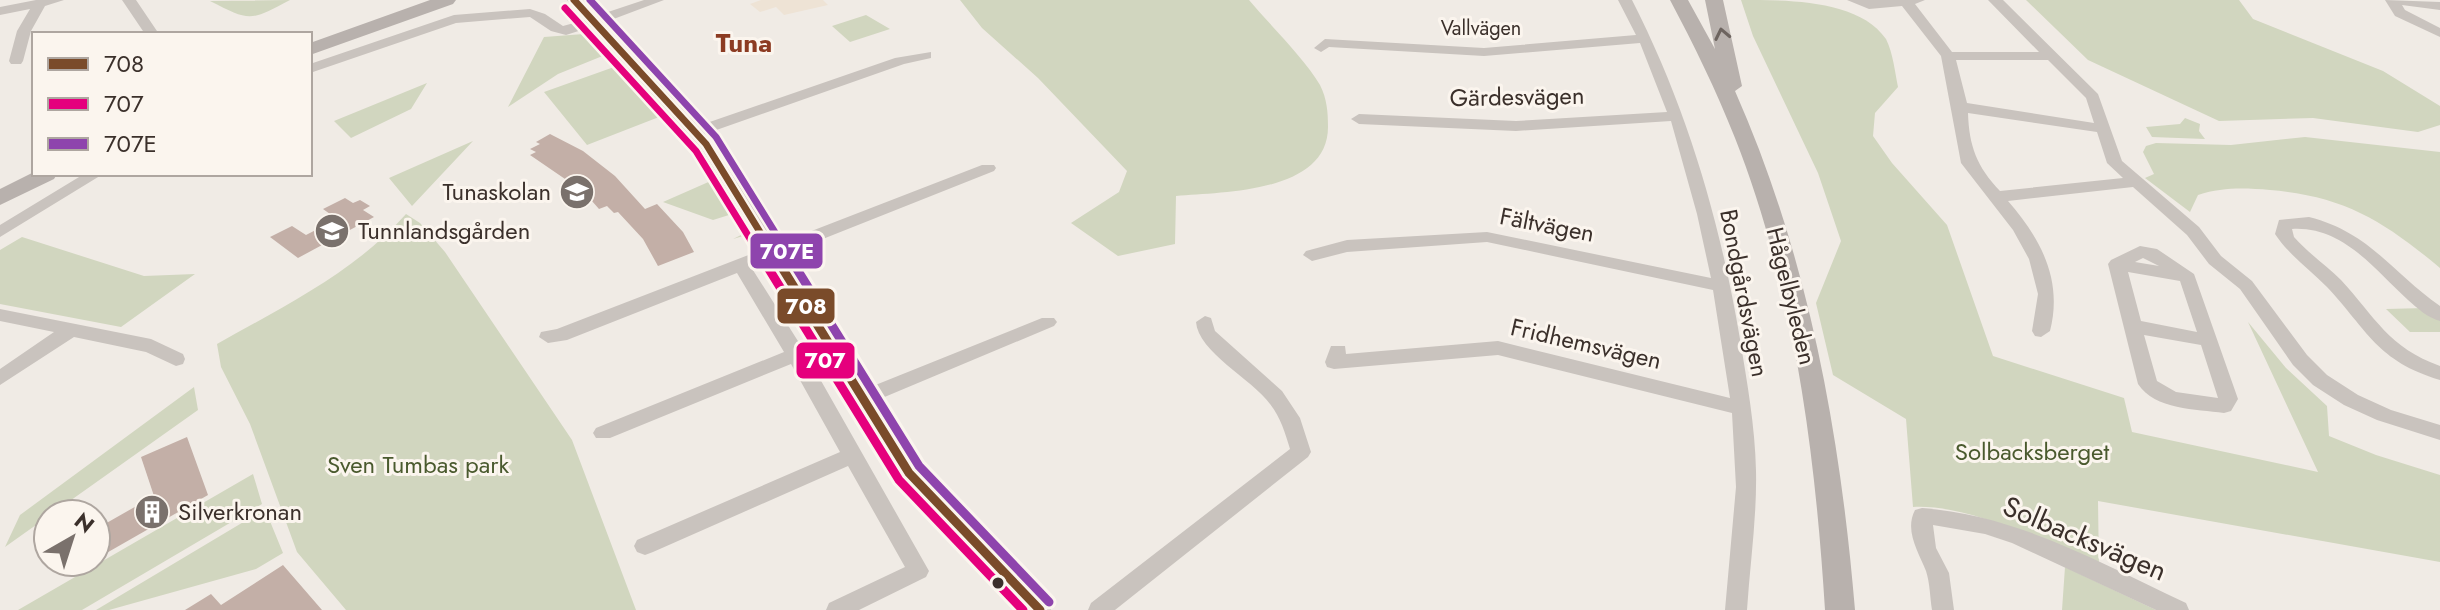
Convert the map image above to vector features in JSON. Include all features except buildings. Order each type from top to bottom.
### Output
[{"type":"main road","points":[[312,48],[447,0]]},
{"type":"main road","name":"Hågelbyleden","points":[[1667,0],[1699,62],[1750,186],[1771,258],[1811,456],[1822,547],[1824,610]]},
{"type":"main road","name":"Hågelbyleden","points":[[1679,0],[1694,25],[1739,124],[1783,257],[1814,389],[1837,549],[1840,610]]},
{"type":"main road","points":[[1714,0],[1739,124]]},
{"type":"main road","points":[[0,198],[42,176]]},
{"type":"street","points":[[0,11],[57,0]]},
{"type":"street","points":[[129,0],[151,32]]},
{"type":"street","points":[[574,0],[696,132],[775,252],[909,473],[1040,610]]},
{"type":"street","points":[[312,68],[454,19],[530,13],[540,15],[553,29],[561,31],[657,0]]},
{"type":"street","name":"Bondgårdsvägen","points":[[1625,0],[1675,116],[1706,211],[1723,286],[1741,408],[1746,472],[1736,610]]},
{"type":"street","points":[[1854,0],[1869,5],[1912,2],[1948,56],[1968,160],[1980,182],[1996,197],[2031,243],[2044,271],[2049,312],[2041,331]]},
{"type":"street","points":[[1995,0],[2093,97],[2115,163],[2133,182],[2193,231],[2215,260],[2246,285],[2300,360],[2320,380],[2351,400],[2384,415],[2440,433]]},
{"type":"street","points":[[2392,0],[2440,6]]},
{"type":"street","points":[[2392,0],[2400,13],[2440,33]]},
{"type":"street","points":[[16,61],[24,31],[40,4]]},
{"type":"street","name":"Vallvägen","points":[[1321,48],[1325,43],[1484,52],[1643,39]]},
{"type":"street","points":[[696,132],[900,61],[926,55]]},
{"type":"street","points":[[1948,56],[2054,56]]},
{"type":"street","points":[[1960,107],[2105,129]]},
{"type":"street","name":"Gärdesvägen","points":[[1359,119],[1516,126],[1675,116]]},
{"type":"street","points":[[548,337],[741,266],[988,168]]},
{"type":"street","points":[[0,232],[92,176]]},
{"type":"street","points":[[1996,197],[2133,182]]},
{"type":"street","points":[[2440,315],[2393,278],[2351,237],[2326,224],[2285,224],[2283,234],[2296,251],[2335,286],[2384,345],[2407,362],[2440,373]]},
{"type":"street","name":"Fältvägen","points":[[1312,255],[1347,246],[1487,237],[1723,286]]},
{"type":"street","points":[[2117,264],[2188,278],[2228,399],[2224,406],[2168,397],[2155,391],[2148,384],[2132,326],[2117,264]]},
{"type":"street","points":[[741,266],[796,354],[918,571],[837,610]]},
{"type":"street","points":[[0,315],[151,346],[176,359]]},
{"type":"street","points":[[863,398],[1048,322]]},
{"type":"street","points":[[1099,610],[1301,452],[1290,418],[1275,396],[1206,333],[1205,322]]},
{"type":"street","points":[[2132,326],[2207,340]]},
{"type":"street","points":[[0,378],[72,329]]},
{"type":"street","name":"Fridhemsvägen","points":[[1338,351],[1334,362],[1498,348],[1741,408]]},
{"type":"street","points":[[603,433],[796,354]]},
{"type":"street","points":[[645,546],[853,455]]},
{"type":"street","name":"Solbacksvägen","points":[[1943,610],[1938,573],[1925,548],[1922,516],[1947,516],[2032,542],[2178,610]]},
{"type":"green space","points":[[290,0],[250,16],[234,13],[210,1]]},
{"type":"green space","points":[[960,0],[1249,0],[1320,85],[1328,116],[1323,149],[1311,165],[1292,177],[1270,185],[1176,196],[1175,244],[1118,256],[1071,223],[1119,192],[1127,171],[1038,78],[982,28]]},
{"type":"green space","name":"Solbacksberget","points":[[1741,0],[1801,2],[1841,10],[1859,16],[1886,39],[1898,87],[1875,113],[1873,136],[1892,163],[1947,225],[1993,356],[2124,398],[2132,432],[2318,472],[2248,322],[2286,368],[2327,406],[2329,436],[2440,475],[2440,562],[2098,501],[2099,569],[2033,537],[1983,518],[1935,508],[1913,507],[1906,419],[1833,375],[1816,303],[1841,241],[1818,173],[1753,36]]},
{"type":"green space","points":[[2026,0],[2239,0],[2253,19],[2383,71],[2440,106],[2440,125],[2418,132],[2313,118],[2219,121],[2088,60]]},
{"type":"green space","points":[[866,15],[890,29],[850,42],[832,26]]},
{"type":"green space","points":[[584,34],[605,55],[558,74],[508,107],[544,37]]},
{"type":"green space","points":[[614,67],[659,117],[587,145],[544,92]]},
{"type":"green space","points":[[427,83],[411,109],[351,138],[334,121]]},
{"type":"green space","points":[[2185,118],[2200,124],[2199,131],[2205,139],[2152,137],[2146,127],[2180,124]]},
{"type":"green space","points":[[2305,137],[2440,152],[2440,268],[2381,224],[2320,198],[2270,190],[2225,189],[2198,195],[2190,212],[2145,178],[2154,174],[2143,152],[2146,146],[2156,143],[2231,145]]},
{"type":"green space","points":[[473,141],[412,206],[389,178]]},
{"type":"green space","points":[[713,180],[750,234],[733,239],[743,234],[729,215],[713,220],[663,202]]},
{"type":"green space","name":"Sven Tumbas park","points":[[406,214],[420,223],[445,252],[572,440],[636,610],[346,610],[297,552],[250,424],[221,367],[217,344],[341,271],[386,235]]},
{"type":"green space","points":[[22,237],[144,276],[195,274],[121,327],[0,304],[0,250]]},
{"type":"green space","points":[[2425,308],[2440,318],[2440,332],[2410,332],[2386,309]]},
{"type":"green space","points":[[194,387],[198,410],[74,498],[43,498]]},
{"type":"green space","points":[[253,474],[262,504],[82,610],[18,610],[73,578],[112,578],[112,556]]},
{"type":"green space","points":[[32,506],[32,528],[5,547],[20,515]]},
{"type":"green space","points":[[265,509],[283,553],[256,569],[109,610],[96,610]]},
{"type":"green space","points":[[2065,567],[2156,610],[2062,610]]},
{"type":"shaded area","points":[[761,0],[823,0],[828,5],[784,15],[776,7],[760,12],[750,4]]},
{"type":"transit line","name":"708","points":[[574,0],[706,144],[909,473],[1040,610]]},
{"type":"transit line","name":"707E","points":[[590,0],[716,137],[919,466],[1049,602]]},
{"type":"transit line","name":"707","points":[[565,8],[696,151],[899,480],[1023,610]]},
{"type":"place","name":"Tunaskolan","points":[[577,192]]},
{"type":"place","name":"Tunnlandsgården","points":[[332,231]]},
{"type":"place","name":"Silverkronan","points":[[152,512]]},
{"type":"district","name":"Tuna","points":[[744,43]]}]
